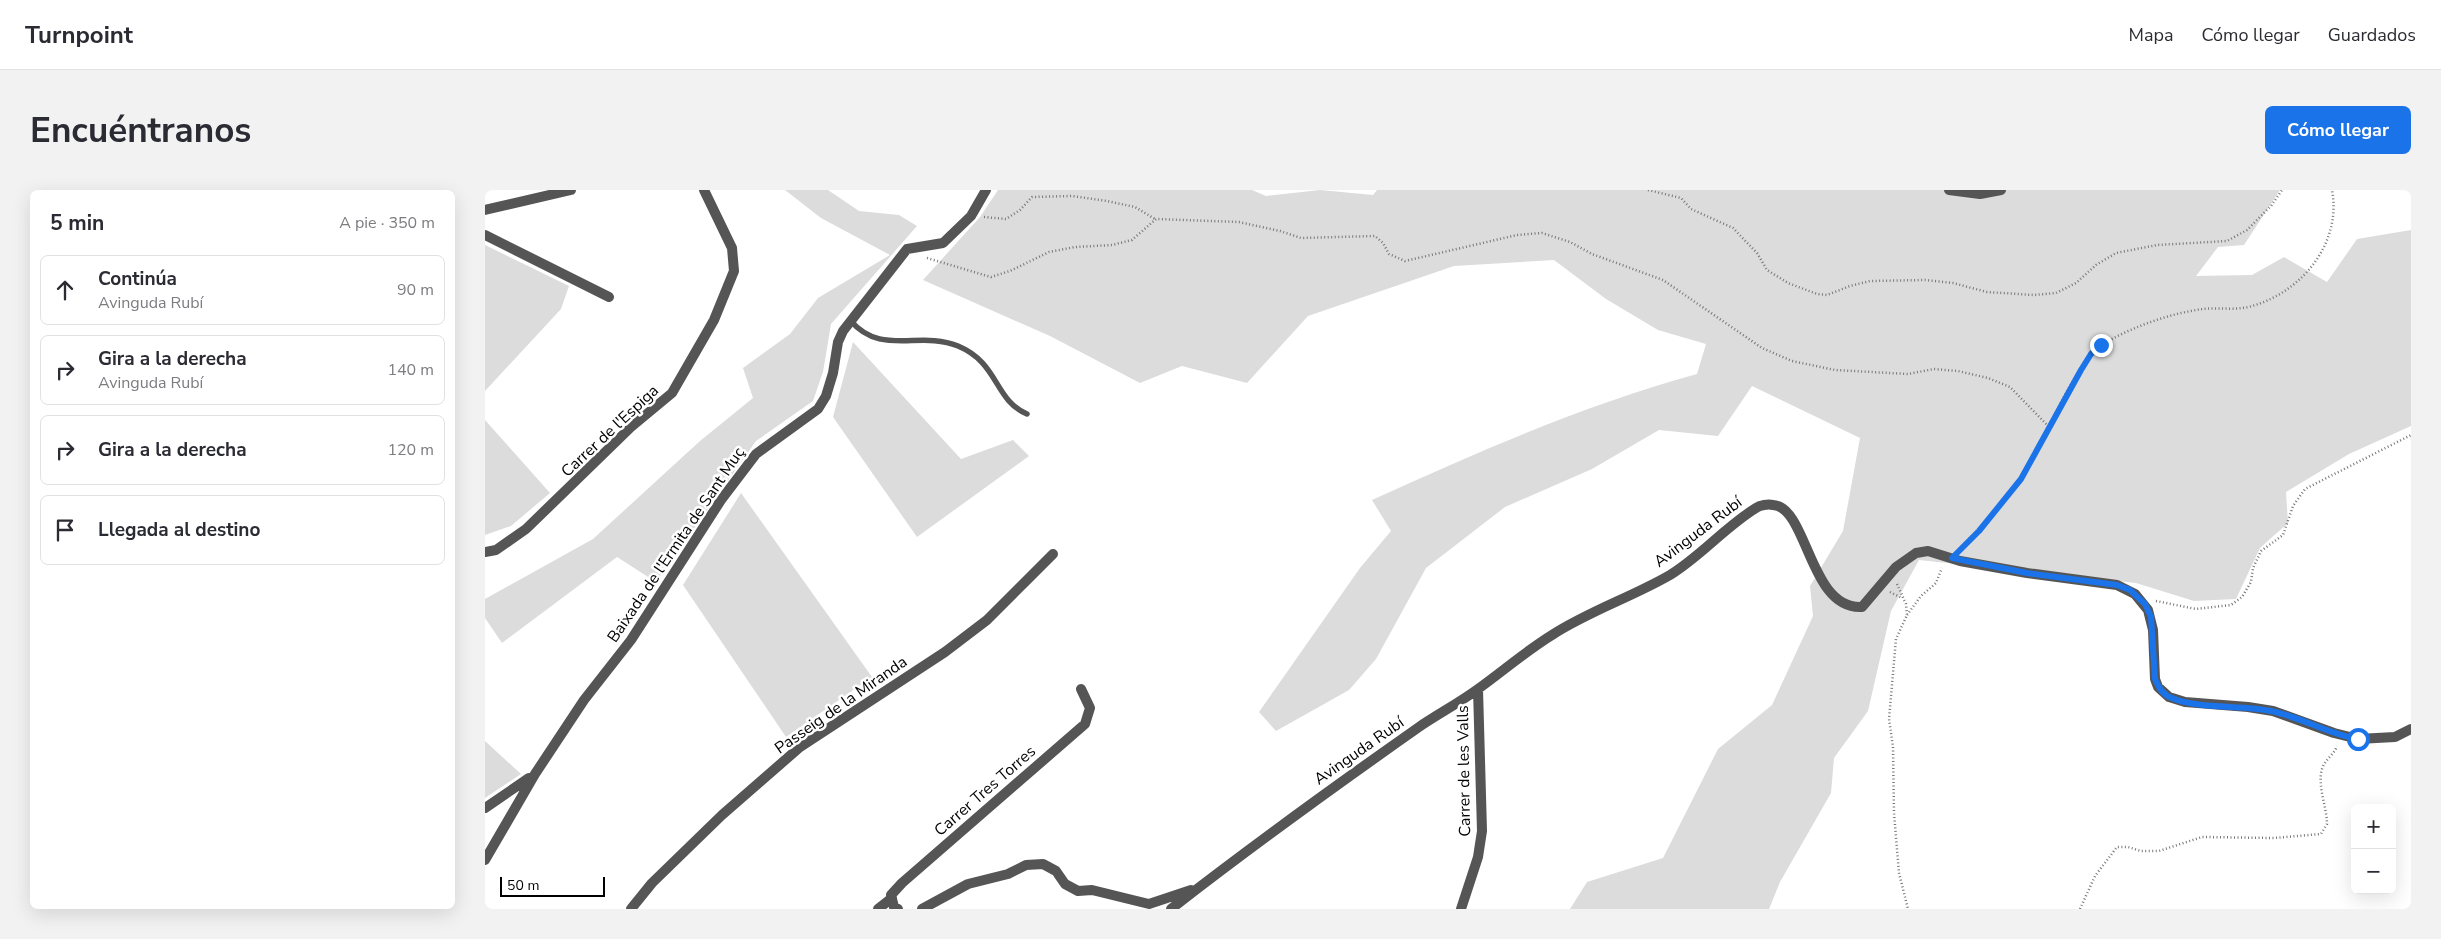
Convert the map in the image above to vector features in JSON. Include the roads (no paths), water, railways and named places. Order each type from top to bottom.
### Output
[{"type":"street","points":[[485,210],[571,190]]},
{"type":"street","name":"Carrer de l'Espiga","points":[[485,552],[496,550],[526,529],[631,427],[672,393],[714,320],[734,271],[732,248],[704,190]]},
{"type":"street","name":"Baixada de l'Ermita de Sant Muç","points":[[485,860],[535,774],[584,700],[631,640],[681,560],[757,454],[818,409],[833,373],[838,342],[850,320],[907,249],[943,243],[974,212],[986,190]]},
{"type":"street","points":[[1949,190],[1981,194],[2001,190]]},
{"type":"street","points":[[485,235],[609,298]]},
{"type":"street","name":"Avinguda Rubí","points":[[1171,909],[1277,828],[1421,726],[1478,689],[1514,660],[1555,633],[1669,576],[1758,506],[1774,505],[1783,508],[1795,525],[1829,593],[1843,604],[1853,608],[1862,607],[1896,567],[1915,553],[1928,551],[1952,558],[2027,573],[2117,585],[2130,590],[2140,598],[2151,617],[2155,679],[2163,693],[2185,702],[2273,711],[2340,735],[2358,739],[2384,739],[2403,734],[2411,729]]},
{"type":"street","name":"Passeig de la Miranda","points":[[631,909],[652,883],[722,815],[799,747],[945,652],[987,620],[1053,554]]},
{"type":"street","name":"Carrer de les Valls","points":[[1461,909],[1478,857],[1482,831],[1478,689]]},
{"type":"street","name":"Carrer Tres Torres","points":[[878,909],[892,898],[891,896],[902,883],[1085,724],[1090,708],[1081,690]]},
{"type":"street","points":[[485,808],[535,774]]},
{"type":"street","points":[[922,909],[968,884],[1008,874],[1026,865],[1043,864],[1056,871],[1065,884],[1078,891],[1092,890],[1149,904],[1199,888]]},
{"type":"street","points":[[892,898],[894,907],[899,909]]},
{"type":"lane","points":[[850,320],[864,334],[881,340],[940,340],[972,352],[983,361],[993,374],[1010,404],[1027,414]]}]
